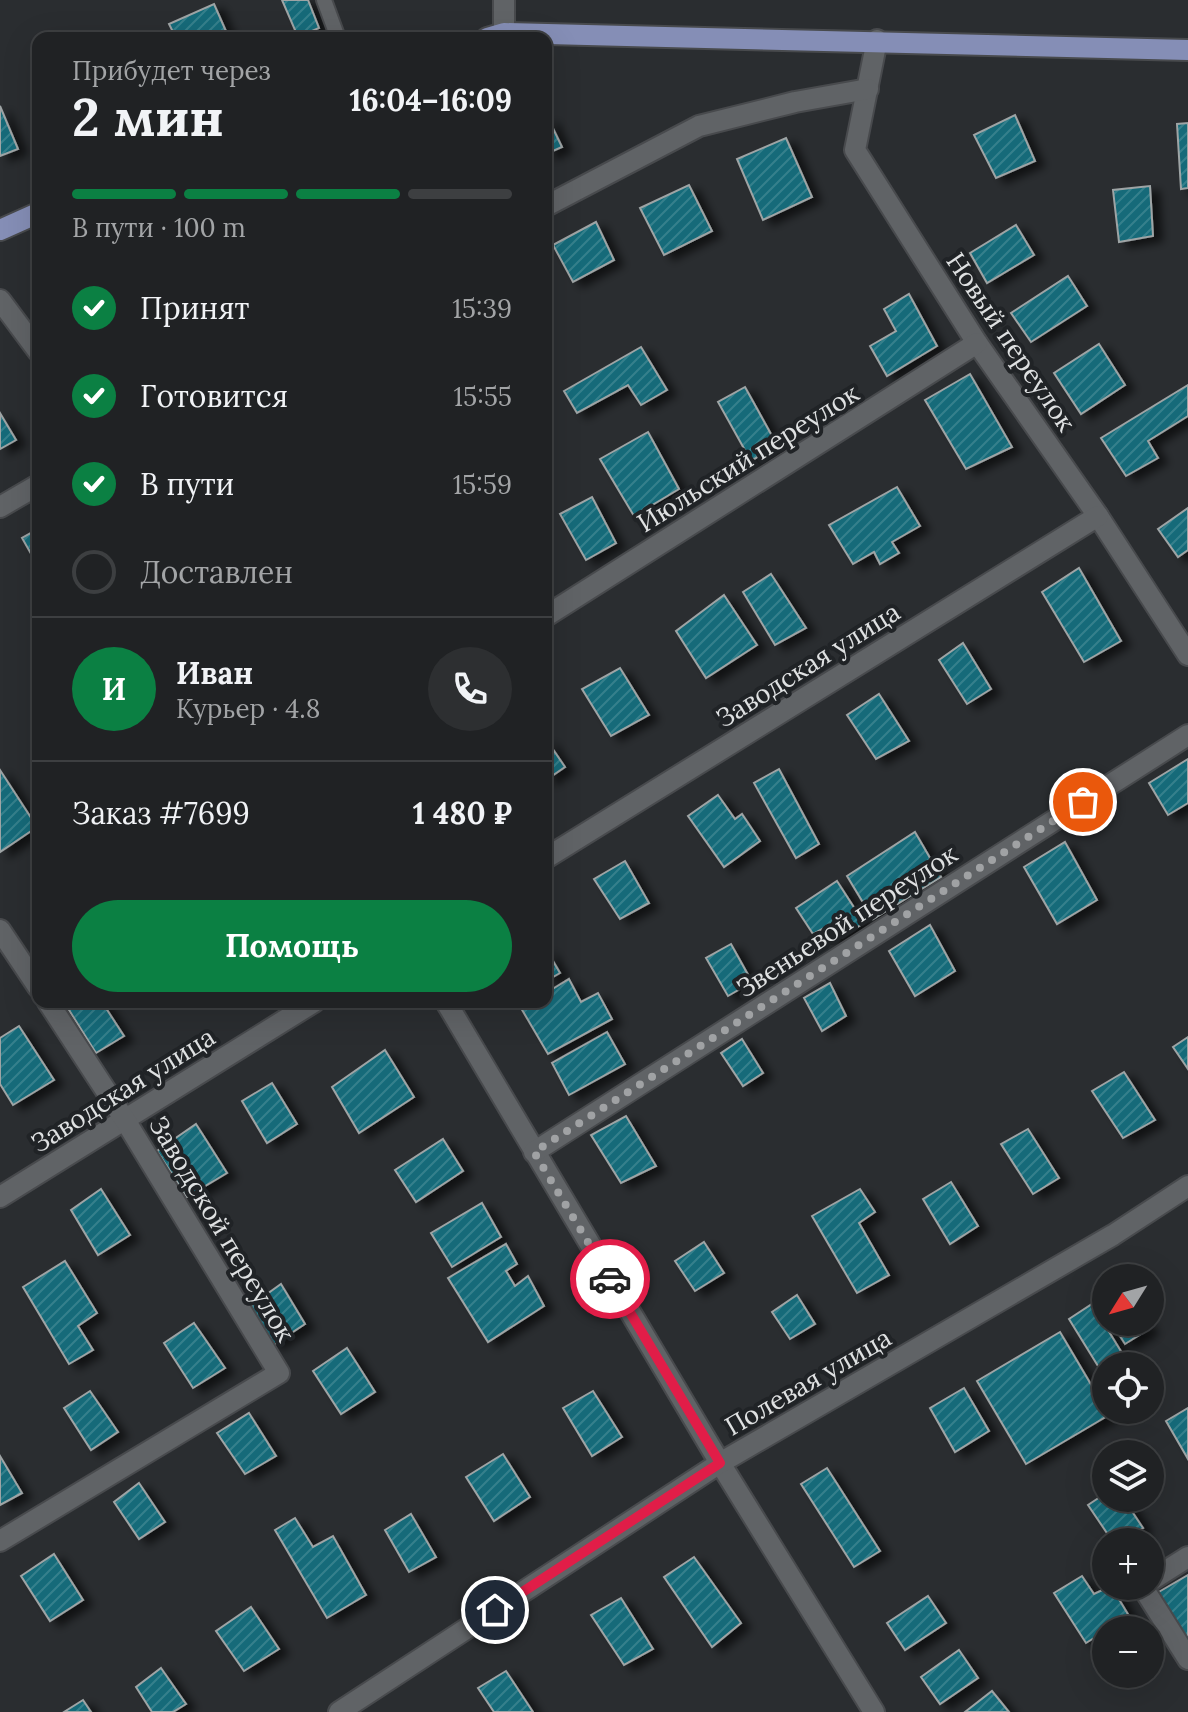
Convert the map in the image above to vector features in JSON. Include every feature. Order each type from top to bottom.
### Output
[{"type":"main road","points":[[552,37],[877,40],[1188,50]]},
{"type":"main road","points":[[0,230],[32,216]]},
{"type":"street","points":[[496,32],[504,0]]},
{"type":"street","name":"Новый переулок","points":[[877,40],[855,150],[977,343],[1098,516],[1188,655]]},
{"type":"street","points":[[552,203],[699,126],[795,102],[868,89]]},
{"type":"street","points":[[0,300],[32,343]]},
{"type":"street","name":"Июльский переулок","points":[[552,612],[977,343]]},
{"type":"street","points":[[0,507],[32,488]]},
{"type":"street","name":"Заводская улица","points":[[552,854],[1098,516]]},
{"type":"street","name":"Звеньевой переулок","points":[[534,1152],[1188,735]]},
{"type":"street","points":[[0,930],[32,978]]},
{"type":"street","points":[[52,1008],[125,1120]]},
{"type":"street","name":"Заводская улица","points":[[0,1197],[304,1008]]},
{"type":"street","points":[[450,1008],[720,1463],[874,1712]]},
{"type":"street","name":"Заводской переулок","points":[[0,1541],[279,1373],[125,1120]]},
{"type":"street","name":"Полевая улица","points":[[339,1712],[720,1463],[1113,1235],[1188,1186]]},
{"type":"street","points":[[1164,1572],[1188,1557]]},
{"type":"street","points":[[1151,1600],[1188,1659]]},
{"type":"lane","points":[[324,0],[336,32]]},
{"type":"building","points":[[282,0],[308,0],[319,28],[296,32]]},
{"type":"building","points":[[214,4],[226,32],[173,32],[169,24]]},
{"type":"building","points":[[0,106],[18,149],[0,156]]},
{"type":"building","points":[[1015,115],[1035,161],[996,178],[974,135]]},
{"type":"building","points":[[1188,123],[1188,188],[1181,189],[1177,124]]},
{"type":"building","points":[[552,126],[562,147],[552,151]]},
{"type":"building","points":[[786,138],[812,197],[763,220],[737,159]]},
{"type":"building","points":[[689,185],[712,231],[664,255],[640,208]]},
{"type":"building","points":[[1150,186],[1153,236],[1119,242],[1113,190]]},
{"type":"building","points":[[596,222],[614,260],[573,282],[553,245]]},
{"type":"building","points":[[1016,225],[1034,255],[987,283],[970,253]]},
{"type":"building","points":[[1068,276],[1087,306],[1031,342],[1011,313]]},
{"type":"building","points":[[909,294],[937,346],[887,376],[870,346],[896,331],[884,309]]},
{"type":"building","points":[[1099,344],[1125,385],[1081,414],[1054,373]]},
{"type":"building","points":[[641,347],[667,390],[641,405],[628,385],[577,413],[564,391]]},
{"type":"building","points":[[970,374],[1012,447],[966,469],[925,400]]},
{"type":"building","points":[[1188,385],[1188,416],[1148,441],[1158,458],[1126,476],[1101,438]]},
{"type":"building","points":[[745,387],[777,445],[751,461],[718,402]]},
{"type":"building","points":[[0,413],[16,440],[0,449]]},
{"type":"building","points":[[648,432],[679,489],[634,516],[600,459]]},
{"type":"building","points":[[897,487],[920,526],[892,542],[899,553],[880,564],[874,552],[853,564],[829,525]]},
{"type":"building","points":[[592,497],[616,543],[586,560],[560,514]]},
{"type":"building","points":[[1188,508],[1188,550],[1178,557],[1158,529]]},
{"type":"building","points":[[32,532],[32,556],[22,538]]},
{"type":"building","points":[[1079,568],[1121,641],[1084,662],[1042,592]]},
{"type":"building","points":[[771,574],[806,628],[775,645],[743,592]]},
{"type":"building","points":[[724,595],[757,645],[706,678],[676,631]]},
{"type":"building","points":[[963,643],[991,689],[967,704],[939,660]]},
{"type":"building","points":[[620,668],[649,715],[611,736],[582,689]]},
{"type":"building","points":[[879,694],[909,741],[876,759],[847,715]]},
{"type":"building","points":[[552,748],[565,767],[552,776]]},
{"type":"building","points":[[1188,759],[1188,803],[1168,815],[1149,783]]},
{"type":"building","points":[[779,769],[819,844],[796,858],[754,783]]},
{"type":"building","points":[[0,770],[32,819],[32,830],[0,852]]},
{"type":"building","points":[[718,795],[735,819],[742,814],[760,841],[724,867],[688,816]]},
{"type":"building","points":[[915,832],[941,877],[873,919],[847,876]]},
{"type":"building","points":[[1065,842],[1097,900],[1057,924],[1024,867]]},
{"type":"building","points":[[625,861],[649,903],[620,919],[594,879]]},
{"type":"building","points":[[837,881],[864,923],[833,942],[824,928],[813,934],[796,908]]},
{"type":"building","points":[[930,925],[955,971],[915,996],[889,951]]},
{"type":"building","points":[[731,944],[752,982],[728,996],[706,958]]},
{"type":"building","points":[[552,959],[560,973],[552,978]]},
{"type":"building","points":[[569,979],[581,1002],[598,993],[612,1019],[548,1054],[521,1008],[552,1008],[552,989]]},
{"type":"building","points":[[830,983],[846,1016],[822,1031],[804,998]]},
{"type":"building","points":[[68,1008],[106,1008],[124,1036],[96,1053]]},
{"type":"building","points":[[19,1026],[54,1080],[13,1105],[0,1084],[0,1038]]},
{"type":"building","points":[[607,1032],[625,1064],[569,1095],[552,1063]]},
{"type":"building","points":[[1188,1037],[1188,1069],[1173,1047]]},
{"type":"building","points":[[742,1039],[763,1073],[743,1086],[721,1053]]},
{"type":"building","points":[[385,1050],[414,1097],[359,1133],[332,1087]]},
{"type":"building","points":[[1124,1072],[1155,1120],[1123,1138],[1092,1091]]},
{"type":"building","points":[[272,1083],[297,1124],[267,1143],[242,1101]]},
{"type":"building","points":[[626,1116],[656,1166],[621,1183],[591,1135]]},
{"type":"building","points":[[196,1124],[227,1173],[187,1197],[157,1151]]},
{"type":"building","points":[[1028,1129],[1059,1178],[1033,1194],[1001,1144]]},
{"type":"building","points":[[443,1139],[463,1171],[416,1202],[395,1170]]},
{"type":"building","points":[[951,1182],[978,1226],[950,1244],[923,1199]]},
{"type":"building","points":[[101,1189],[130,1235],[98,1255],[71,1210]]},
{"type":"building","points":[[860,1189],[875,1212],[859,1223],[889,1275],[857,1293],[812,1216]]},
{"type":"building","points":[[482,1203],[501,1237],[452,1267],[431,1233]]},
{"type":"building","points":[[704,1242],[724,1273],[695,1291],[675,1261]]},
{"type":"building","points":[[506,1244],[517,1264],[506,1271],[515,1286],[528,1276],[544,1306],[488,1342],[448,1278]]},
{"type":"building","points":[[65,1261],[97,1313],[78,1326],[93,1350],[69,1364],[23,1287]]},
{"type":"building","points":[[281,1284],[305,1324],[273,1345],[249,1307]]},
{"type":"building","points":[[797,1295],[815,1324],[790,1339],[772,1312]]},
{"type":"building","points":[[1092,1304],[1092,1336],[1112,1336],[1121,1352],[1092,1352],[1092,1356],[1069,1319]]},
{"type":"building","points":[[194,1323],[225,1368],[193,1388],[164,1343]]},
{"type":"building","points":[[1060,1332],[1092,1386],[1094,1424],[1026,1464],[977,1381]]},
{"type":"building","points":[[1120,1336],[1138,1336],[1125,1344]]},
{"type":"building","points":[[347,1348],[375,1392],[341,1414],[313,1371]]},
{"type":"building","points":[[964,1388],[989,1431],[955,1452],[930,1408]]},
{"type":"building","points":[[90,1391],[118,1432],[91,1450],[64,1408]]},
{"type":"building","points":[[593,1391],[622,1437],[592,1456],[563,1408]]},
{"type":"building","points":[[1188,1408],[1188,1459],[1166,1421]]},
{"type":"building","points":[[249,1413],[276,1456],[245,1474],[217,1433]]},
{"type":"building","points":[[503,1454],[530,1497],[494,1521],[466,1477]]},
{"type":"building","points":[[0,1456],[22,1493],[0,1505]]},
{"type":"building","points":[[827,1468],[880,1551],[854,1567],[801,1484]]},
{"type":"building","points":[[139,1483],[165,1522],[139,1539],[114,1502]]},
{"type":"building","points":[[1093,1512],[1132,1512],[1143,1528],[1104,1528]]},
{"type":"building","points":[[411,1514],[436,1557],[409,1572],[385,1530]]},
{"type":"building","points":[[295,1518],[313,1547],[333,1536],[366,1595],[327,1618],[275,1530]]},
{"type":"building","points":[[54,1554],[83,1600],[50,1621],[21,1576]]},
{"type":"building","points":[[694,1557],[741,1623],[712,1647],[664,1577]]},
{"type":"building","points":[[1188,1575],[1188,1641],[1162,1600],[1164,1600],[1164,1589]]},
{"type":"building","points":[[1082,1576],[1092,1591],[1092,1600],[1119,1600],[1129,1616],[1092,1616],[1092,1639],[1086,1643],[1054,1593]]},
{"type":"building","points":[[928,1596],[946,1623],[905,1650],[887,1623]]},
{"type":"building","points":[[621,1598],[653,1649],[624,1665],[591,1615]]},
{"type":"building","points":[[251,1607],[279,1649],[244,1671],[216,1631]]},
{"type":"building","points":[[959,1650],[978,1678],[940,1704],[921,1677]]},
{"type":"building","points":[[161,1668],[186,1704],[173,1712],[152,1712],[136,1687]]},
{"type":"building","points":[[506,1671],[533,1712],[494,1712],[478,1688]]},
{"type":"building","points":[[992,1691],[1009,1712],[965,1712]]},
{"type":"building","points":[[83,1700],[91,1712],[64,1712]]},
{"type":"way so far","points":[[610,1279],[534,1152],[1083,802]]},
{"type":"route","points":[[495,1610],[720,1463],[610,1279]]}]
